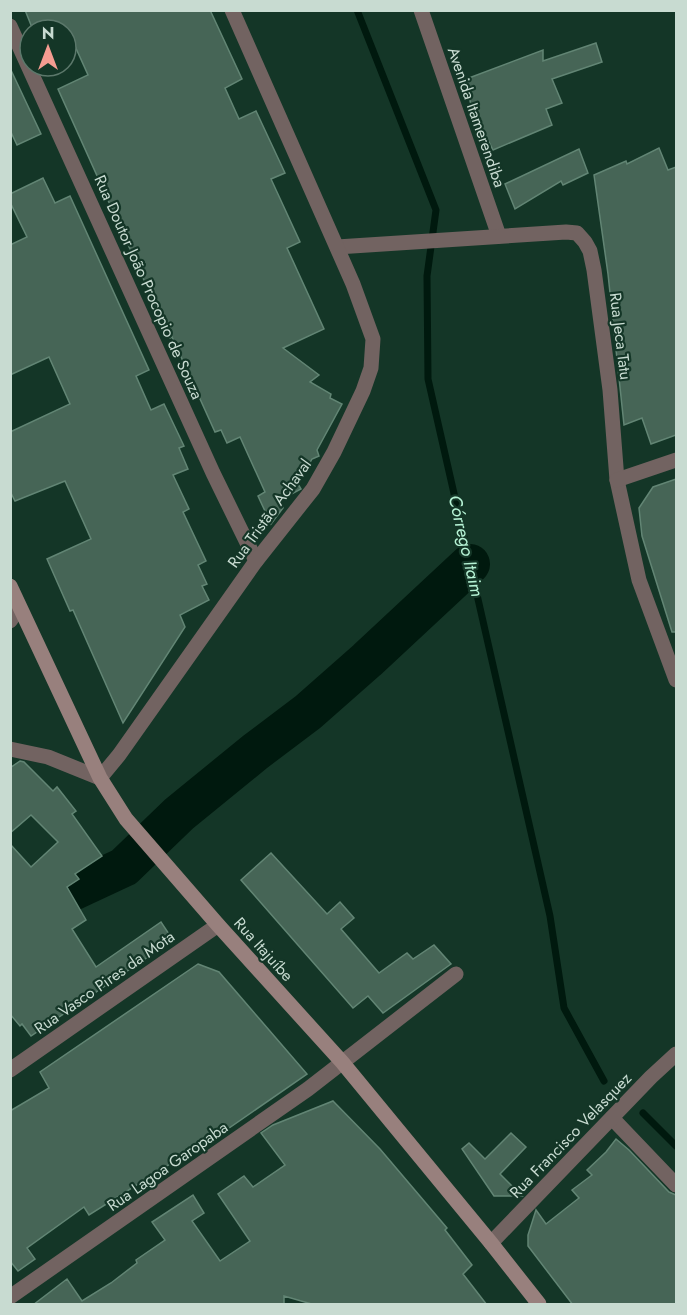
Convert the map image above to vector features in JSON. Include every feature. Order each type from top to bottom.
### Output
[{"type":"main road","name":"Rua Itajuíbe","points":[[10,586],[100,778],[126,819],[342,1062],[539,1305]]},
{"type":"street","name":"Rua Tristão Achaval","points":[[100,778],[119,755],[256,561],[314,489],[363,391],[371,368],[373,339],[353,284],[232,10]]},
{"type":"street","name":"Avenida Itamerendiba","points":[[421,10],[499,236]]},
{"type":"street","name":"Rua Doutor João Procopio de Souza","points":[[10,26],[213,473],[256,561]]},
{"type":"street","name":"Rua Jeca Tatu","points":[[337,247],[572,232],[585,242],[590,251],[594,270],[609,390],[617,480],[639,580],[676,680]]},
{"type":"street","points":[[617,480],[676,460]]},
{"type":"street","points":[[10,621],[19,608]]},
{"type":"street","points":[[10,749],[48,757],[100,778]]},
{"type":"street","name":"Rua Vasco Pires da Mota","points":[[10,1070],[218,925]]},
{"type":"street","name":"Rua Lagoa Garopaba","points":[[10,1297],[308,1089],[456,974]]},
{"type":"street","name":"Rua Francisco Velasquez","points":[[491,1243],[676,1054]]},
{"type":"street","points":[[615,1115],[676,1185]]},
{"type":"building","points":[[25,10],[210,10],[242,79],[225,88],[239,119],[256,111],[285,173],[271,179],[300,242],[287,248],[324,329],[283,348],[319,375],[310,382],[331,394],[330,398],[342,404],[317,450],[319,456],[312,459],[298,484],[301,489],[280,500],[283,508],[271,524],[258,496],[265,492],[240,437],[227,443],[221,430],[215,432],[58,89],[88,75],[78,53],[78,18],[28,18]]},
{"type":"building","points":[[596,43],[602,62],[552,79],[562,103],[546,109],[552,125],[493,150],[484,132],[479,135],[469,97],[461,81],[543,50],[543,61]]},
{"type":"building","points":[[10,68],[41,134],[17,145],[10,130]]},
{"type":"building","points":[[659,148],[668,170],[676,167],[676,435],[651,444],[642,418],[624,425],[608,274],[594,175],[626,161],[627,164]]},
{"type":"building","points":[[579,149],[588,173],[563,185],[561,181],[515,209],[505,184]]},
{"type":"building","points":[[43,178],[55,203],[70,196],[149,370],[136,376],[151,410],[164,404],[184,446],[179,448],[188,469],[173,475],[189,509],[183,512],[206,561],[198,565],[207,584],[202,586],[209,600],[180,615],[185,627],[123,723],[73,610],[70,611],[47,559],[91,539],[65,481],[15,501],[10,491],[10,432],[70,404],[49,357],[10,375],[10,245],[27,237],[10,202],[10,194]]},
{"type":"building","points":[[676,479],[676,632],[672,632],[642,536],[639,508],[653,487]]},
{"type":"building","points":[[20,761],[24,762],[53,791],[57,787],[76,811],[72,814],[102,856],[75,874],[79,879],[67,887],[86,920],[72,929],[96,967],[161,922],[173,940],[31,1036],[10,1014],[10,844],[31,867],[58,842],[31,815],[10,833],[10,768]]},
{"type":"building","points":[[271,853],[327,914],[340,902],[354,918],[341,929],[379,973],[407,953],[413,959],[434,945],[451,964],[383,1013],[368,996],[353,1008],[241,880]]},
{"type":"building","points":[[198,964],[219,972],[307,1074],[209,1142],[208,1140],[89,1215],[84,1207],[27,1248],[35,1259],[18,1271],[10,1261],[10,1111],[49,1088],[40,1072]]},
{"type":"building","points":[[333,1101],[380,1149],[447,1228],[445,1230],[472,1265],[463,1274],[487,1305],[315,1305],[284,1296],[284,1305],[33,1305],[67,1279],[82,1301],[111,1283],[137,1263],[136,1260],[165,1240],[152,1222],[193,1195],[204,1213],[192,1221],[220,1261],[250,1241],[218,1194],[244,1176],[253,1187],[285,1165],[261,1133],[273,1125]]},
{"type":"building","points":[[511,1133],[526,1147],[500,1174],[522,1196],[494,1196],[462,1149],[469,1143],[485,1159]]},
{"type":"building","points":[[616,1139],[669,1192],[676,1195],[676,1305],[573,1305],[528,1246],[528,1235],[536,1210],[546,1224],[579,1198],[572,1190],[592,1175],[587,1170]]},
{"type":"waterway","name":"Córrego Itaim","points":[[357,10],[436,210],[427,276],[428,379],[550,916],[564,1008],[604,1081]]},
{"type":"waterway","points":[[19,916],[124,867],[179,814],[308,712],[470,564]]},
{"type":"waterway","points":[[643,1113],[676,1146]]}]
